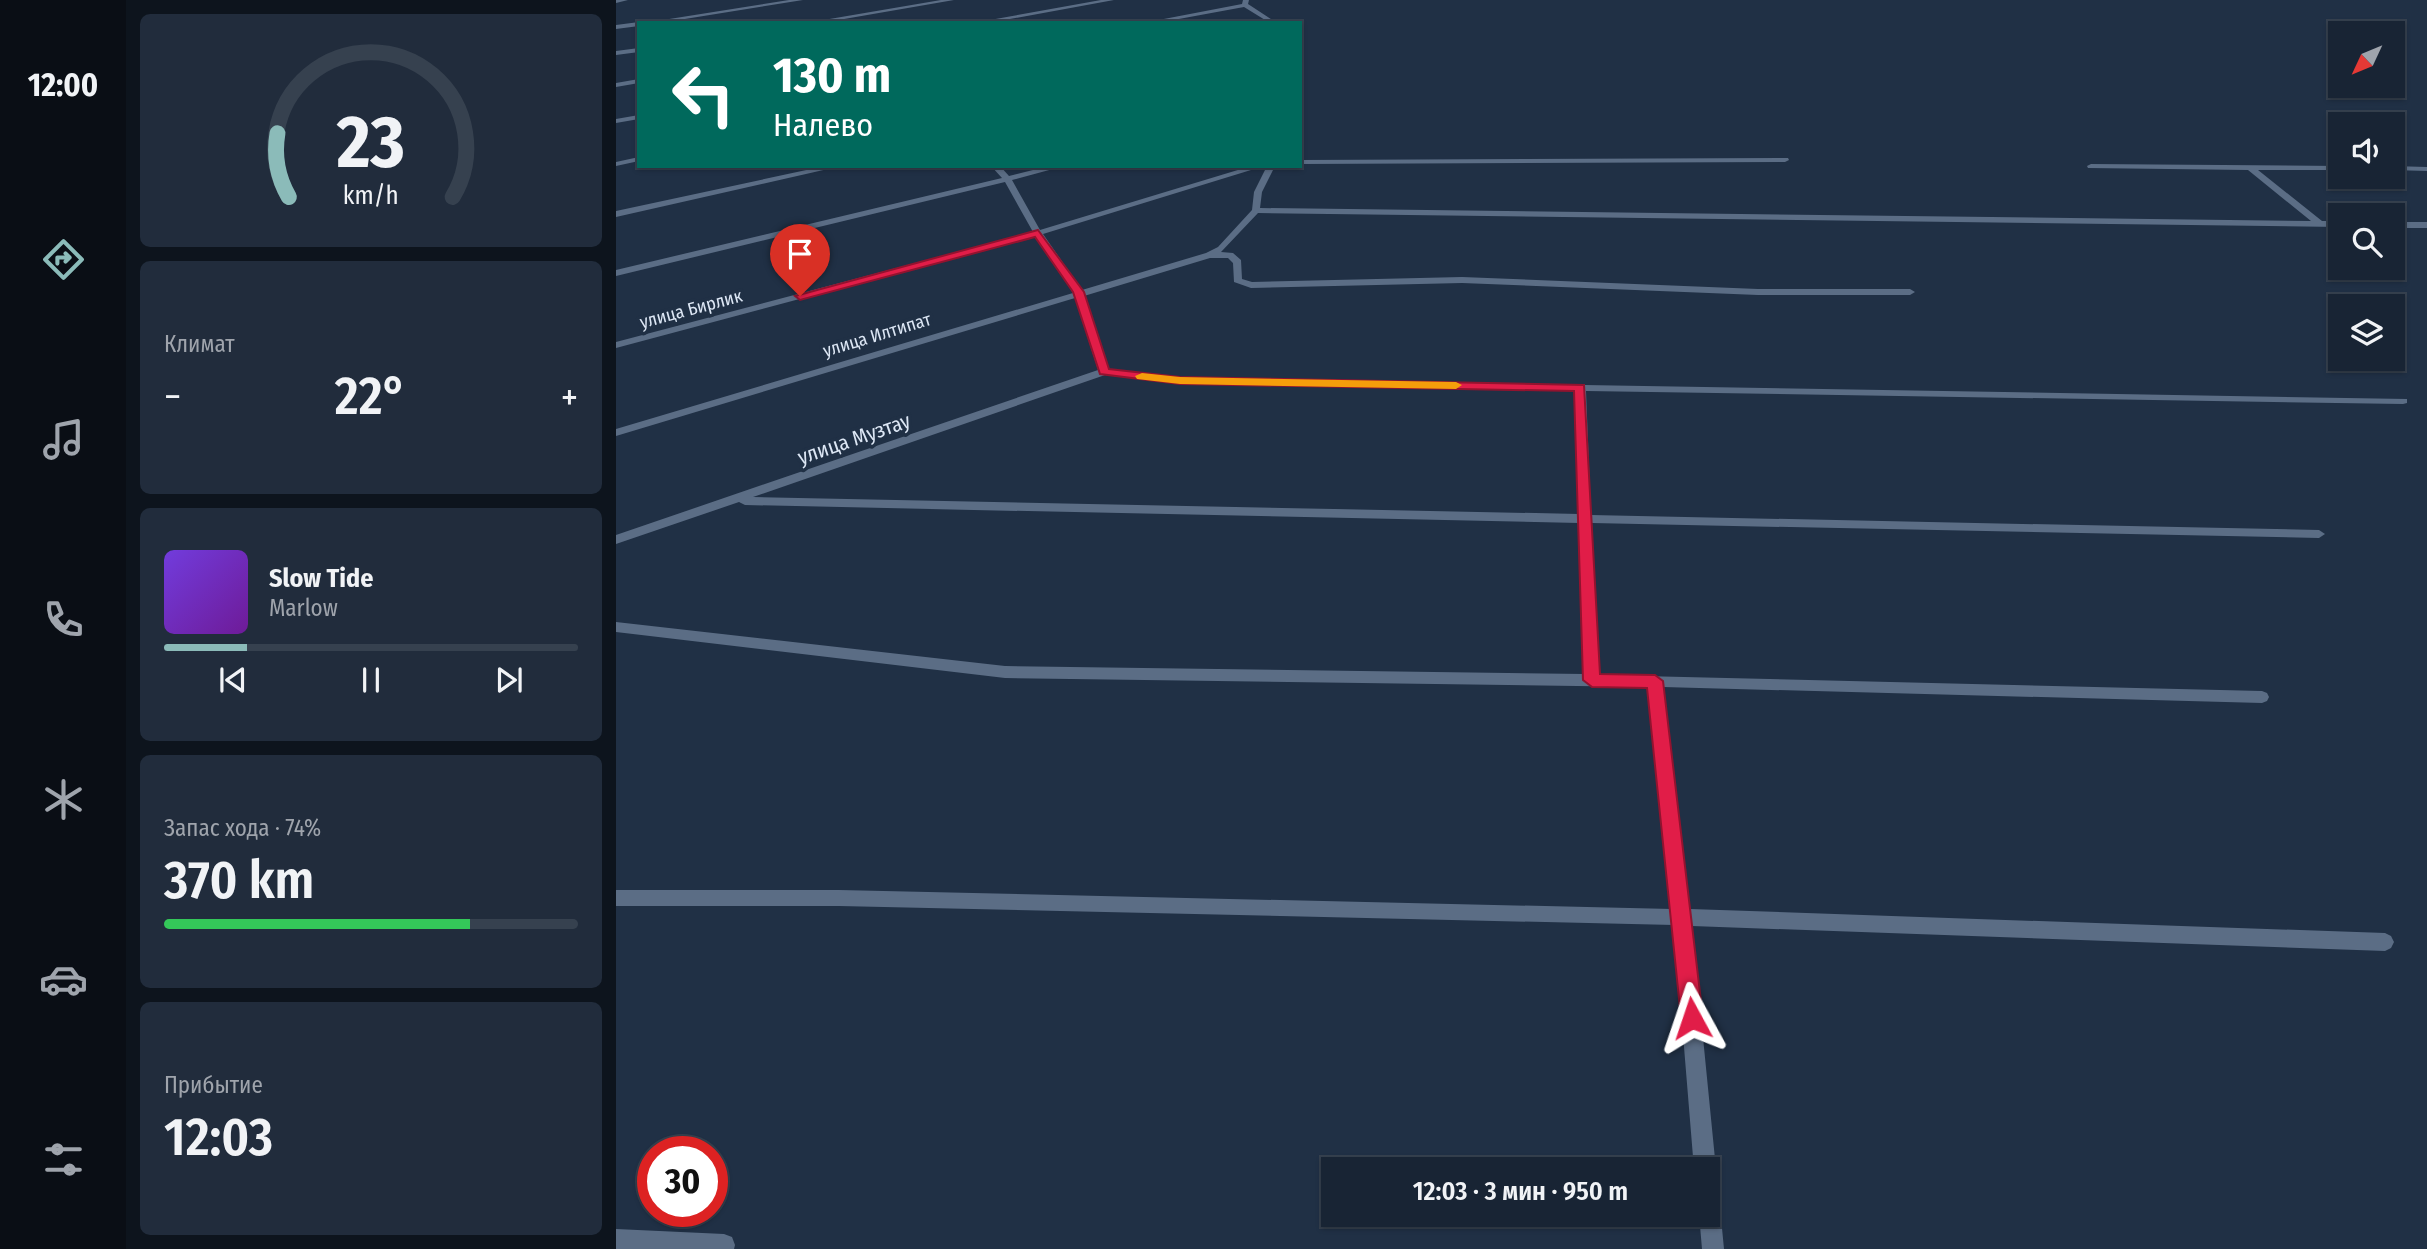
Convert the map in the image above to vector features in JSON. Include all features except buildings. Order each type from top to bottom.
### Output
[{"type":"street","points":[[616,1],[625,0]]},
{"type":"street","points":[[660,21],[800,0]]},
{"type":"street","points":[[821,21],[951,0]]},
{"type":"street","points":[[988,21],[1111,0]]},
{"type":"street","points":[[1156,21],[1246,2],[1271,21]]},
{"type":"street","points":[[616,27],[637,24]]},
{"type":"street","points":[[616,53],[637,50]]},
{"type":"street","points":[[616,85],[637,81]]},
{"type":"street","points":[[616,121],[637,117]]},
{"type":"street","points":[[616,163],[637,159]]},
{"type":"street","points":[[1302,162],[1785,160]]},
{"type":"street","points":[[2091,166],[2328,168]]},
{"type":"street","points":[[2250,167],[2320,224]]},
{"type":"street","points":[[616,214],[828,168]]},
{"type":"street","points":[[997,168],[1007,178],[1038,233],[1078,292],[1104,372],[1180,381],[2403,401]]},
{"type":"street","points":[[616,273],[1051,168]]},
{"type":"street","name":"улица Бирлик","points":[[616,345],[1038,233],[1252,168]]},
{"type":"street","points":[[1209,255],[1221,249],[1256,210],[1258,192],[1270,168]]},
{"type":"street","points":[[2405,168],[2427,169]]},
{"type":"street","points":[[1256,210],[2328,224]]},
{"type":"street","points":[[2405,225],[2427,225]]},
{"type":"street","points":[[1209,255],[1230,255],[1238,262],[1237,280],[1251,285],[1462,280],[1758,292],[1910,292]]},
{"type":"street","name":"улица Илтипат","points":[[616,433],[1078,292],[1209,255]]},
{"type":"street","name":"улица Музтау","points":[[616,540],[1104,372]]},
{"type":"street","points":[[1580,387],[1592,680]]},
{"type":"street","points":[[736,500],[2319,534]]},
{"type":"street","points":[[616,627],[1005,672],[1655,681],[2262,697]]},
{"type":"street","points":[[1655,681],[1682,917],[1704,1157]]},
{"type":"street","points":[[616,898],[839,898],[1682,917],[2385,942]]},
{"type":"street","points":[[1711,1227],[1713,1249]]},
{"type":"street","points":[[616,1240],[724,1245],[722,1249]]},
{"type":"slow traffic","points":[[1142,376],[1180,381],[1456,385]]},
{"type":"route","points":[[800,296],[1038,233],[1078,292],[1104,372],[1180,381],[1580,387],[1592,680],[1655,681],[1692,1018]]}]
